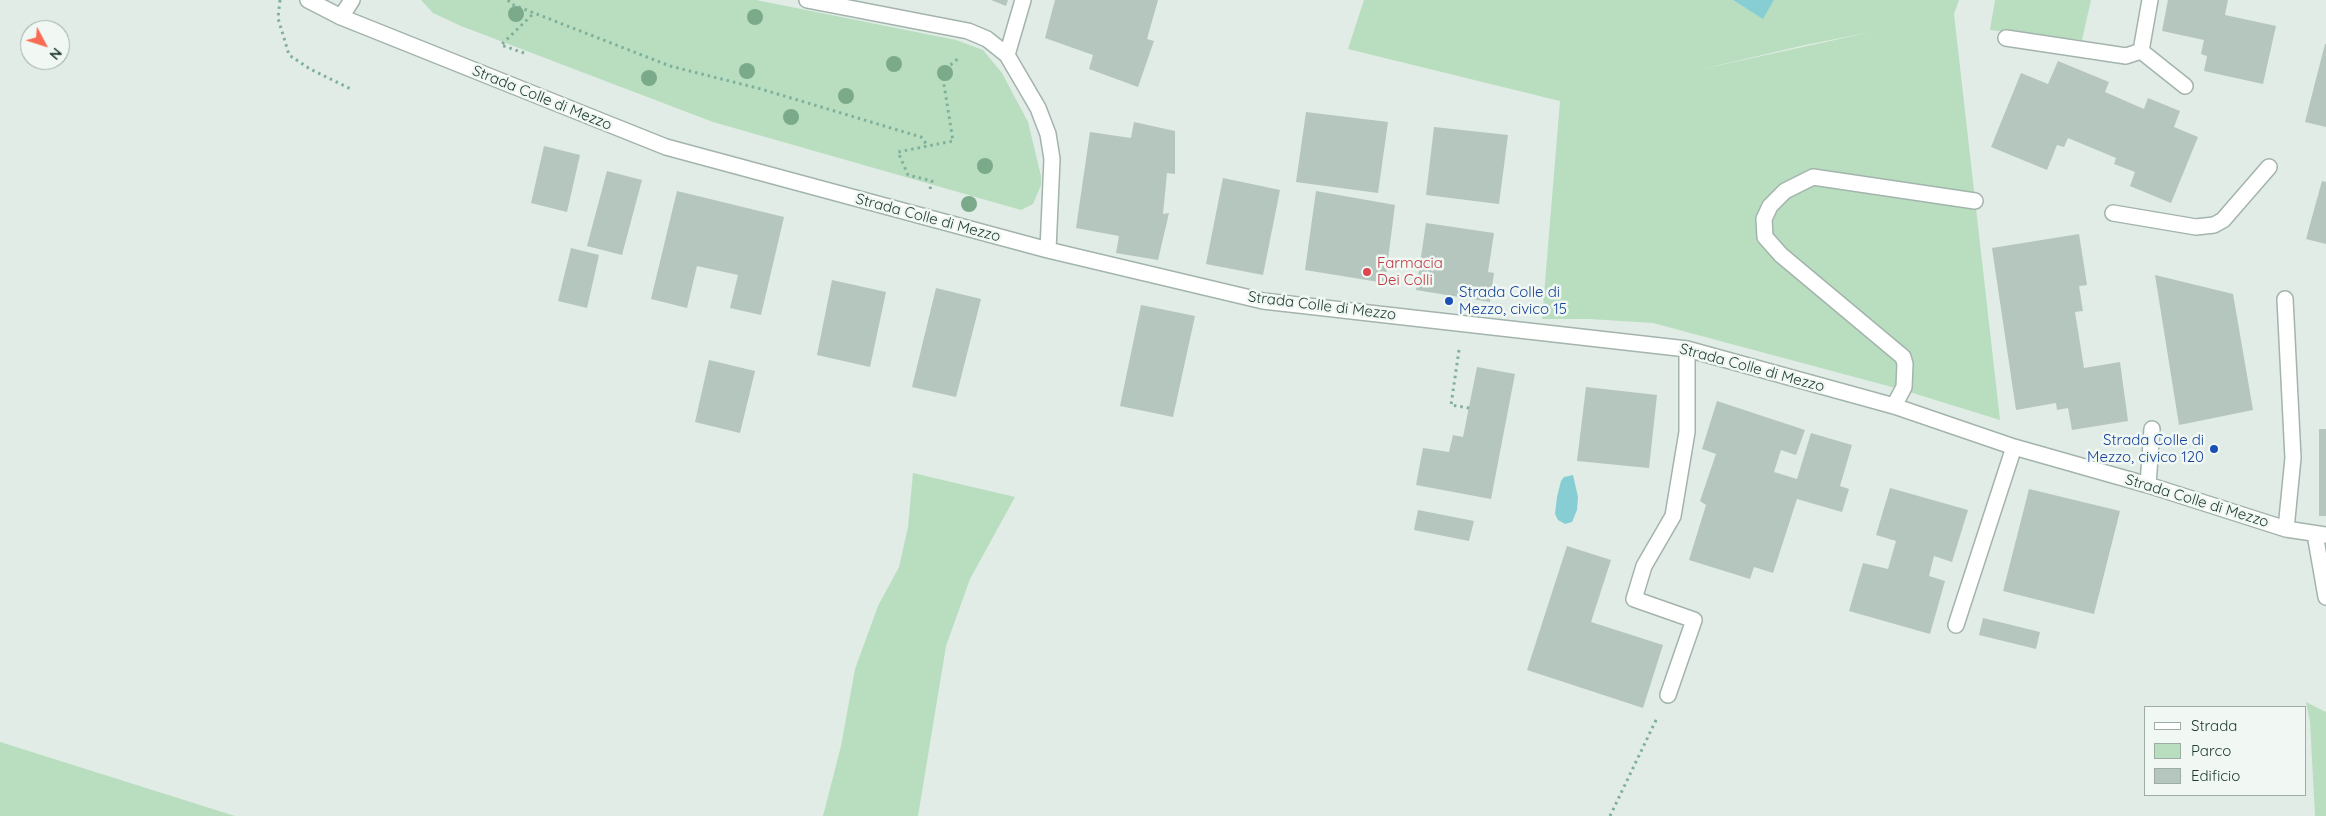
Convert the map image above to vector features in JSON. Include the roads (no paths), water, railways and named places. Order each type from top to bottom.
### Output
[{"type":"street","name":"Strada Colle di Mezzo","points":[[308,0],[341,17],[666,147],[1048,250],[1262,301],[1687,349],[1894,406],[2014,447],[2148,485],[2286,529],[2321,535]]},
{"type":"street","points":[[341,17],[352,0]]},
{"type":"street","points":[[807,0],[968,31],[987,39],[1007,55],[1034,101],[1048,134],[1052,159],[1048,250]]},
{"type":"street","points":[[1007,55],[1023,0]]},
{"type":"street","points":[[2141,51],[2150,0]]},
{"type":"street","points":[[2006,38],[2126,56],[2141,51]]},
{"type":"street","points":[[2141,51],[2185,86]]},
{"type":"street","points":[[2113,214],[2196,227],[2214,226],[2223,220],[2269,167]]},
{"type":"street","points":[[1894,406],[1904,387],[1905,364],[1903,357],[1781,255],[1765,237],[1764,219],[1770,206],[1785,191],[1812,176],[1975,201]]},
{"type":"street","points":[[2285,299],[2294,458],[2286,529]]},
{"type":"street","points":[[1668,695],[1694,620],[1634,599],[1644,566],[1673,516],[1687,432],[1687,349]]},
{"type":"street","points":[[2148,485],[2152,429]]},
{"type":"street","points":[[1956,625],[2014,447]]},
{"type":"street","points":[[2321,535],[2326,597]]},
{"type":"water","points":[[1733,0],[1774,0],[1763,19]]},
{"type":"water","points":[[1573,475],[1578,497],[1577,510],[1572,522],[1565,524],[1558,520],[1555,514],[1557,497],[1561,481],[1564,477]]},
{"type":"place","name":"Farmacia Dei Colli","points":[[1367,272]]},
{"type":"place","name":"Strada Colle di Mezzo, civico 15","points":[[1449,301]]},
{"type":"place","name":"Strada Colle di Mezzo, civico 120","points":[[2214,449]]}]
